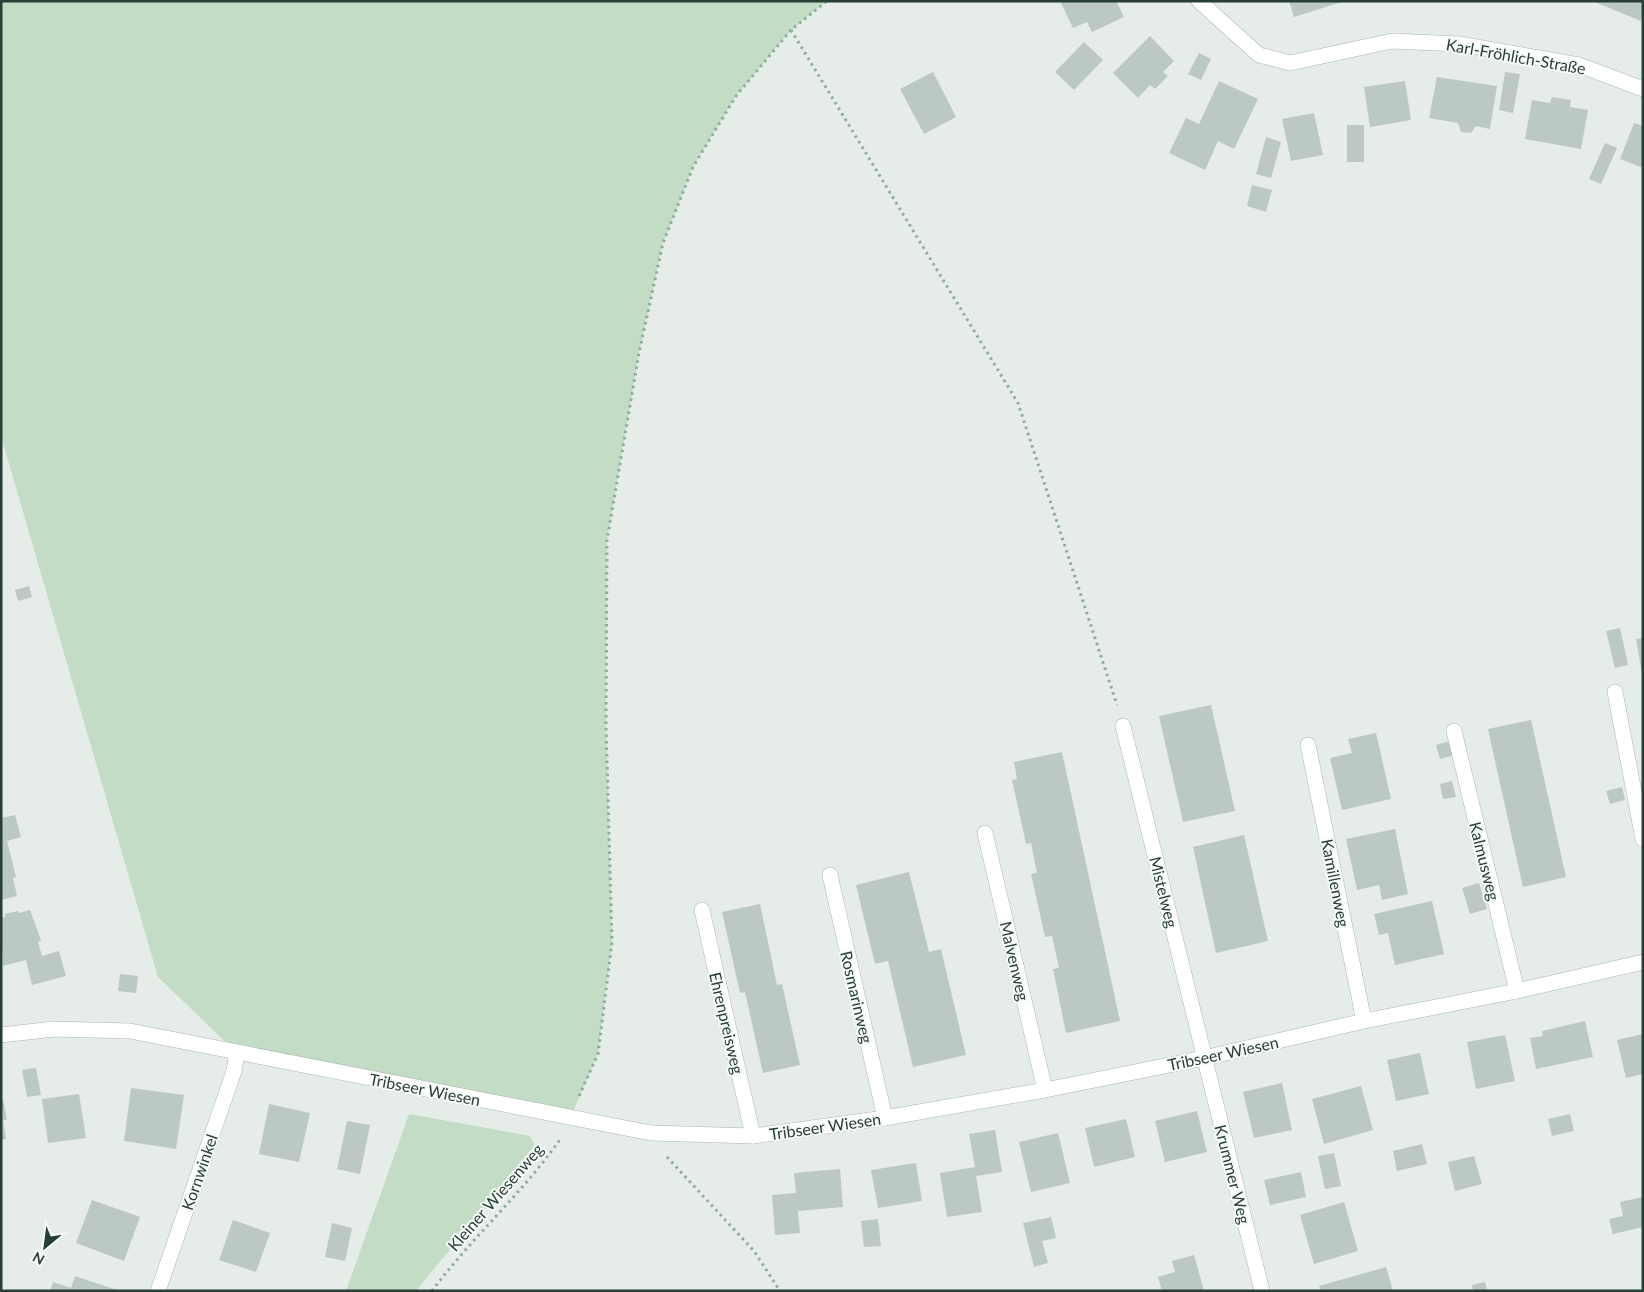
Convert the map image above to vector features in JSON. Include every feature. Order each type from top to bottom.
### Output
[{"type":"street","name":"Karl-Fröhlich-Straße","points":[[1199,1],[1259,55],[1290,64],[1392,41],[1459,44],[1579,65],[1643,89]]},
{"type":"street","points":[[1615,692],[1643,839]]},
{"type":"street","name":"Mistelweg","points":[[1124,726],[1204,1058]]},
{"type":"street","name":"Kalmusweg","points":[[1454,731],[1517,991]]},
{"type":"street","name":"Kamillenweg","points":[[1308,745],[1364,1021]]},
{"type":"street","name":"Malvenweg","points":[[985,833],[1045,1090]]},
{"type":"street","name":"Rosmarinweg","points":[[830,875],[885,1118]]},
{"type":"street","name":"Ehrenpreisweg","points":[[702,910],[753,1136]]},
{"type":"street","name":"Tribseer Wiesen","points":[[1,1035],[54,1029],[130,1032],[651,1132],[753,1136],[885,1118],[1045,1090],[1204,1058],[1364,1021],[1517,991],[1643,962]]},
{"type":"street","name":"Kornwinkel","points":[[158,1291],[234,1071],[238,1052]]},
{"type":"street","name":"Krummer Weg","points":[[1204,1058],[1262,1291]]},
{"type":"path","points":[[571,1116],[598,1054],[612,942],[606,724],[607,540],[639,353],[663,243],[693,167],[736,96],[791,30],[827,1]]},
{"type":"path","points":[[791,30],[1018,403],[1124,726]]},
{"type":"path","points":[[651,1132],[651,1140],[711,1202],[754,1252],[780,1291]]},
{"type":"path","name":"Kleiner Wiesenweg","points":[[432,1291],[448,1270],[517,1194],[563,1135],[554,1133]]},
{"type":"green space","points":[[1,1],[827,1],[791,30],[736,96],[693,167],[663,243],[639,353],[607,540],[606,724],[612,942],[598,1054],[571,1116],[237,1053],[158,977],[1,436]]},
{"type":"green space","points":[[409,1114],[530,1136],[535,1145],[416,1291],[346,1291]]},
{"type":"building","points":[[1060,1],[1116,1],[1124,17],[1092,32],[1087,22],[1073,28]]},
{"type":"building","points":[[1289,1],[1341,1],[1342,2],[1294,17]]},
{"type":"building","points":[[1598,1],[1643,1],[1641,21],[1597,3]]},
{"type":"building","points":[[1150,36],[1174,61],[1163,72],[1168,76],[1155,89],[1150,85],[1138,98],[1113,73]]},
{"type":"building","points":[[1084,42],[1103,60],[1074,90],[1055,72]]},
{"type":"building","points":[[1199,53],[1211,59],[1201,80],[1188,74]]},
{"type":"building","points":[[933,72],[956,117],[924,134],[900,89]]},
{"type":"building","points":[[1505,72],[1520,74],[1513,113],[1499,110]]},
{"type":"building","points":[[1437,77],[1497,86],[1490,129],[1476,126],[1471,133],[1461,132],[1458,123],[1429,118]]},
{"type":"building","points":[[1219,81],[1258,99],[1234,149],[1218,141],[1205,170],[1169,153],[1186,118],[1199,124]]},
{"type":"building","points":[[1405,81],[1411,120],[1370,127],[1364,87]]},
{"type":"building","points":[[1552,97],[1571,100],[1570,107],[1588,110],[1581,149],[1525,139],[1532,100],[1550,103]]},
{"type":"building","points":[[1314,113],[1323,155],[1291,161],[1282,119]]},
{"type":"building","points":[[1634,123],[1643,126],[1643,168],[1620,159]]},
{"type":"building","points":[[1347,125],[1364,125],[1364,162],[1347,162]]},
{"type":"building","points":[[1266,137],[1281,142],[1271,178],[1256,174]]},
{"type":"building","points":[[1605,143],[1617,148],[1601,184],[1589,179]]},
{"type":"building","points":[[1252,185],[1272,190],[1266,212],[1247,206]]},
{"type":"building","points":[[29,586],[32,597],[18,601],[15,590]]},
{"type":"building","points":[[1620,628],[1628,665],[1615,668],[1606,631]]},
{"type":"building","points":[[1643,638],[1643,674],[1642,674],[1636,639]]},
{"type":"building","points":[[1211,705],[1235,811],[1183,822],[1159,716]]},
{"type":"building","points":[[1531,720],[1566,877],[1523,887],[1488,729]]},
{"type":"building","points":[[1376,733],[1391,799],[1342,810],[1330,758],[1352,753],[1348,739]]},
{"type":"building","points":[[1450,741],[1455,755],[1440,759],[1436,745]]},
{"type":"building","points":[[1062,752],[1120,1021],[1066,1033],[1053,969],[1059,968],[1052,936],[1045,937],[1031,874],[1037,873],[1031,843],[1026,844],[1012,780],[1017,779],[1014,762]]},
{"type":"building","points":[[1452,781],[1456,797],[1443,799],[1440,784]]},
{"type":"building","points":[[1622,787],[1625,800],[1610,804],[1606,791]]},
{"type":"building","points":[[15,815],[21,837],[7,841],[16,877],[13,878],[17,896],[1,900],[1,818]]},
{"type":"building","points":[[1395,829],[1408,894],[1382,900],[1379,885],[1357,890],[1346,839]]},
{"type":"building","points":[[1244,835],[1268,941],[1216,953],[1193,847]]},
{"type":"building","points":[[909,872],[929,952],[941,949],[966,1055],[913,1067],[888,961],[875,964],[856,885]]},
{"type":"building","points":[[1479,883],[1487,909],[1470,914],[1462,888]]},
{"type":"building","points":[[1432,901],[1444,954],[1395,965],[1388,933],[1379,935],[1374,914]]},
{"type":"building","points":[[760,904],[777,985],[782,984],[800,1065],[763,1073],[745,992],[740,993],[722,912]]},
{"type":"building","points":[[30,910],[41,940],[38,942],[42,956],[59,951],[66,976],[32,985],[26,960],[3,966],[1,918],[5,917],[5,914]]},
{"type":"building","points":[[120,974],[138,976],[136,993],[118,991]]},
{"type":"building","points":[[1585,1021],[1593,1057],[1536,1069],[1530,1038],[1543,1036],[1542,1031]]},
{"type":"building","points":[[1643,1034],[1643,1074],[1626,1078],[1617,1040]]},
{"type":"building","points":[[1505,1035],[1515,1081],[1476,1089],[1467,1042]]},
{"type":"building","points":[[1420,1053],[1429,1094],[1396,1101],[1387,1060]]},
{"type":"building","points":[[36,1068],[41,1095],[27,1097],[22,1070]]},
{"type":"building","points":[[1282,1083],[1292,1130],[1254,1138],[1243,1092]]},
{"type":"building","points":[[1361,1086],[1373,1130],[1324,1144],[1312,1099]]},
{"type":"building","points":[[131,1088],[184,1095],[176,1149],[124,1141]]},
{"type":"building","points":[[79,1094],[86,1138],[48,1143],[42,1099]]},
{"type":"building","points":[[1,1099],[3,1099],[7,1120],[3,1120],[6,1139],[1,1140]]},
{"type":"building","points":[[269,1104],[310,1113],[299,1162],[259,1154]]},
{"type":"building","points":[[1197,1111],[1207,1152],[1165,1162],[1155,1121]]},
{"type":"building","points":[[1570,1114],[1574,1131],[1552,1136],[1548,1119]]},
{"type":"building","points":[[1126,1119],[1135,1157],[1094,1167],[1085,1128]]},
{"type":"building","points":[[347,1121],[370,1125],[360,1174],[337,1169]]},
{"type":"building","points":[[995,1130],[1002,1172],[976,1176],[982,1212],[947,1217],[940,1173],[975,1167],[969,1134]]},
{"type":"building","points":[[1058,1133],[1070,1183],[1031,1192],[1019,1142]]},
{"type":"building","points":[[1422,1144],[1427,1164],[1397,1171],[1393,1151]]},
{"type":"building","points":[[1334,1153],[1341,1186],[1325,1189],[1318,1156]]},
{"type":"building","points":[[1474,1156],[1482,1184],[1455,1191],[1448,1162]]},
{"type":"building","points":[[916,1163],[922,1201],[878,1208],[871,1170]]},
{"type":"building","points":[[840,1169],[843,1207],[798,1211],[800,1233],[775,1235],[772,1195],[796,1193],[794,1173]]},
{"type":"building","points":[[1301,1172],[1306,1197],[1270,1205],[1264,1180]]},
{"type":"building","points":[[1643,1197],[1643,1227],[1613,1234],[1609,1219],[1623,1216],[1620,1202]]},
{"type":"building","points":[[92,1200],[140,1217],[124,1261],[76,1243]]},
{"type":"building","points":[[1344,1202],[1358,1251],[1314,1264],[1300,1215]]},
{"type":"building","points":[[1051,1217],[1056,1238],[1042,1241],[1048,1263],[1034,1267],[1023,1223]]},
{"type":"building","points":[[878,1219],[881,1246],[864,1247],[861,1221]]},
{"type":"building","points":[[233,1220],[270,1233],[256,1272],[219,1260]]},
{"type":"building","points":[[332,1223],[352,1228],[345,1261],[325,1257]]},
{"type":"building","points":[[1194,1255],[1204,1291],[1162,1291],[1158,1277],[1175,1272],[1172,1261]]},
{"type":"building","points":[[1386,1267],[1393,1291],[1321,1291],[1319,1286]]},
{"type":"building","points":[[75,1276],[117,1291],[50,1291],[53,1282],[71,1288]]},
{"type":"building","points":[[1485,1282],[1487,1291],[1473,1291],[1472,1285]]}]
